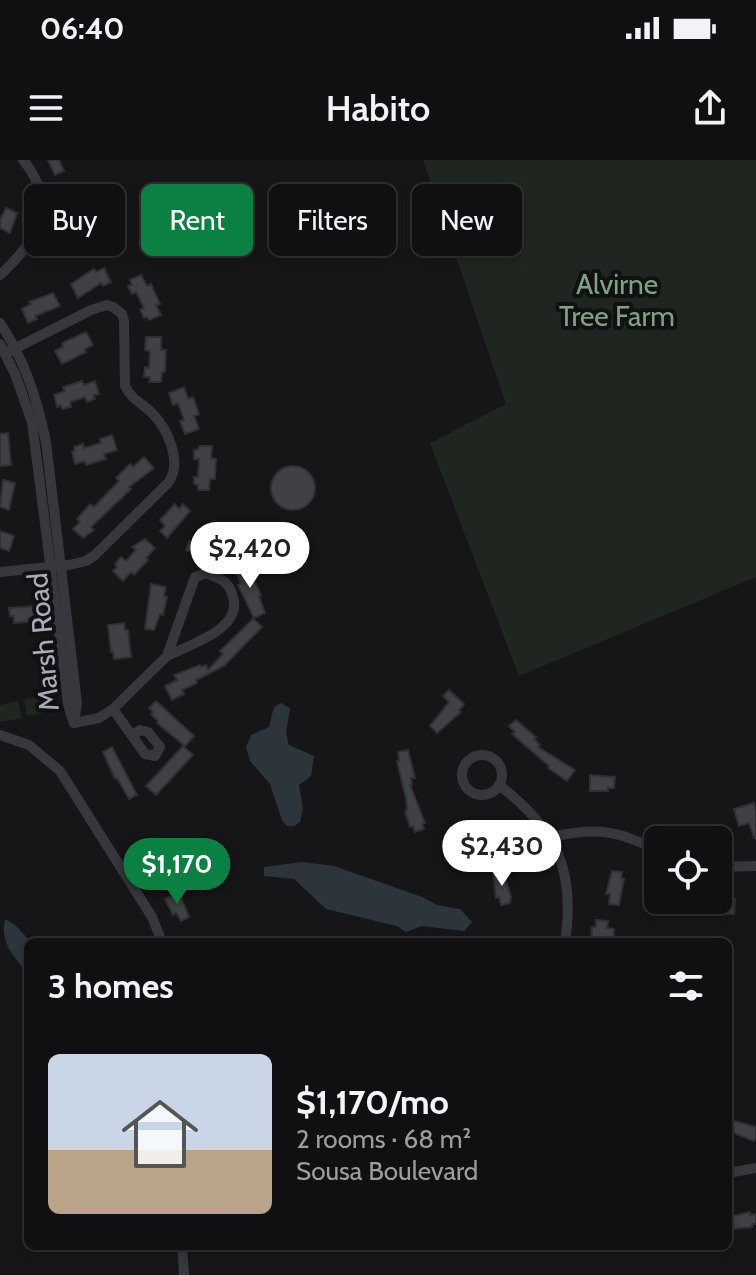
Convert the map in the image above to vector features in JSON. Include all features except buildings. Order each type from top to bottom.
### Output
[{"type":"street","points":[[0,275],[28,245],[40,223],[40,191],[23,160]]},
{"type":"street","points":[[0,572],[78,564],[95,555],[171,479],[176,469],[176,459],[154,415],[129,395],[125,386],[124,321],[118,310],[107,305],[91,310],[7,348]]},
{"type":"street","name":"Marsh Road","points":[[0,323],[32,422],[77,703],[74,723],[99,718],[113,709]]},
{"type":"street","points":[[133,735],[113,709],[167,656],[230,621],[236,604],[225,581],[206,573],[192,580],[167,656]]},
{"type":"street","points":[[0,735],[29,745],[60,771],[152,917],[160,938]]},
{"type":"street","points":[[499,785],[525,805],[552,837],[564,870],[568,893],[566,938]]},
{"type":"street","points":[[552,837],[583,831],[605,831],[644,844]]},
{"type":"street","points":[[732,867],[756,866]]},
{"type":"street","points":[[732,1172],[756,1168]]},
{"type":"street","points":[[182,1250],[184,1275]]},
{"type":"green space","name":"Alvirne Tree Farm","points":[[423,160],[756,160],[756,577],[519,676],[430,443],[506,404],[456,256],[522,256],[522,184],[431,184]]},
{"type":"green space","points":[[49,694],[52,711],[27,716],[24,699]]},
{"type":"green space","points":[[18,701],[22,718],[0,722],[0,705]]},
{"type":"shaded area","points":[[281,703],[290,708],[286,733],[289,745],[314,756],[311,776],[299,785],[303,808],[300,822],[294,826],[287,826],[282,820],[270,784],[250,761],[246,747],[251,735],[269,727],[274,707]]},
{"type":"shaded area","points":[[302,862],[334,866],[437,905],[460,909],[472,922],[464,931],[422,926],[406,932],[397,926],[326,909],[294,879],[264,876],[264,867]]},
{"type":"shaded area","points":[[5,919],[27,938],[24,938],[24,969],[6,943]]}]
